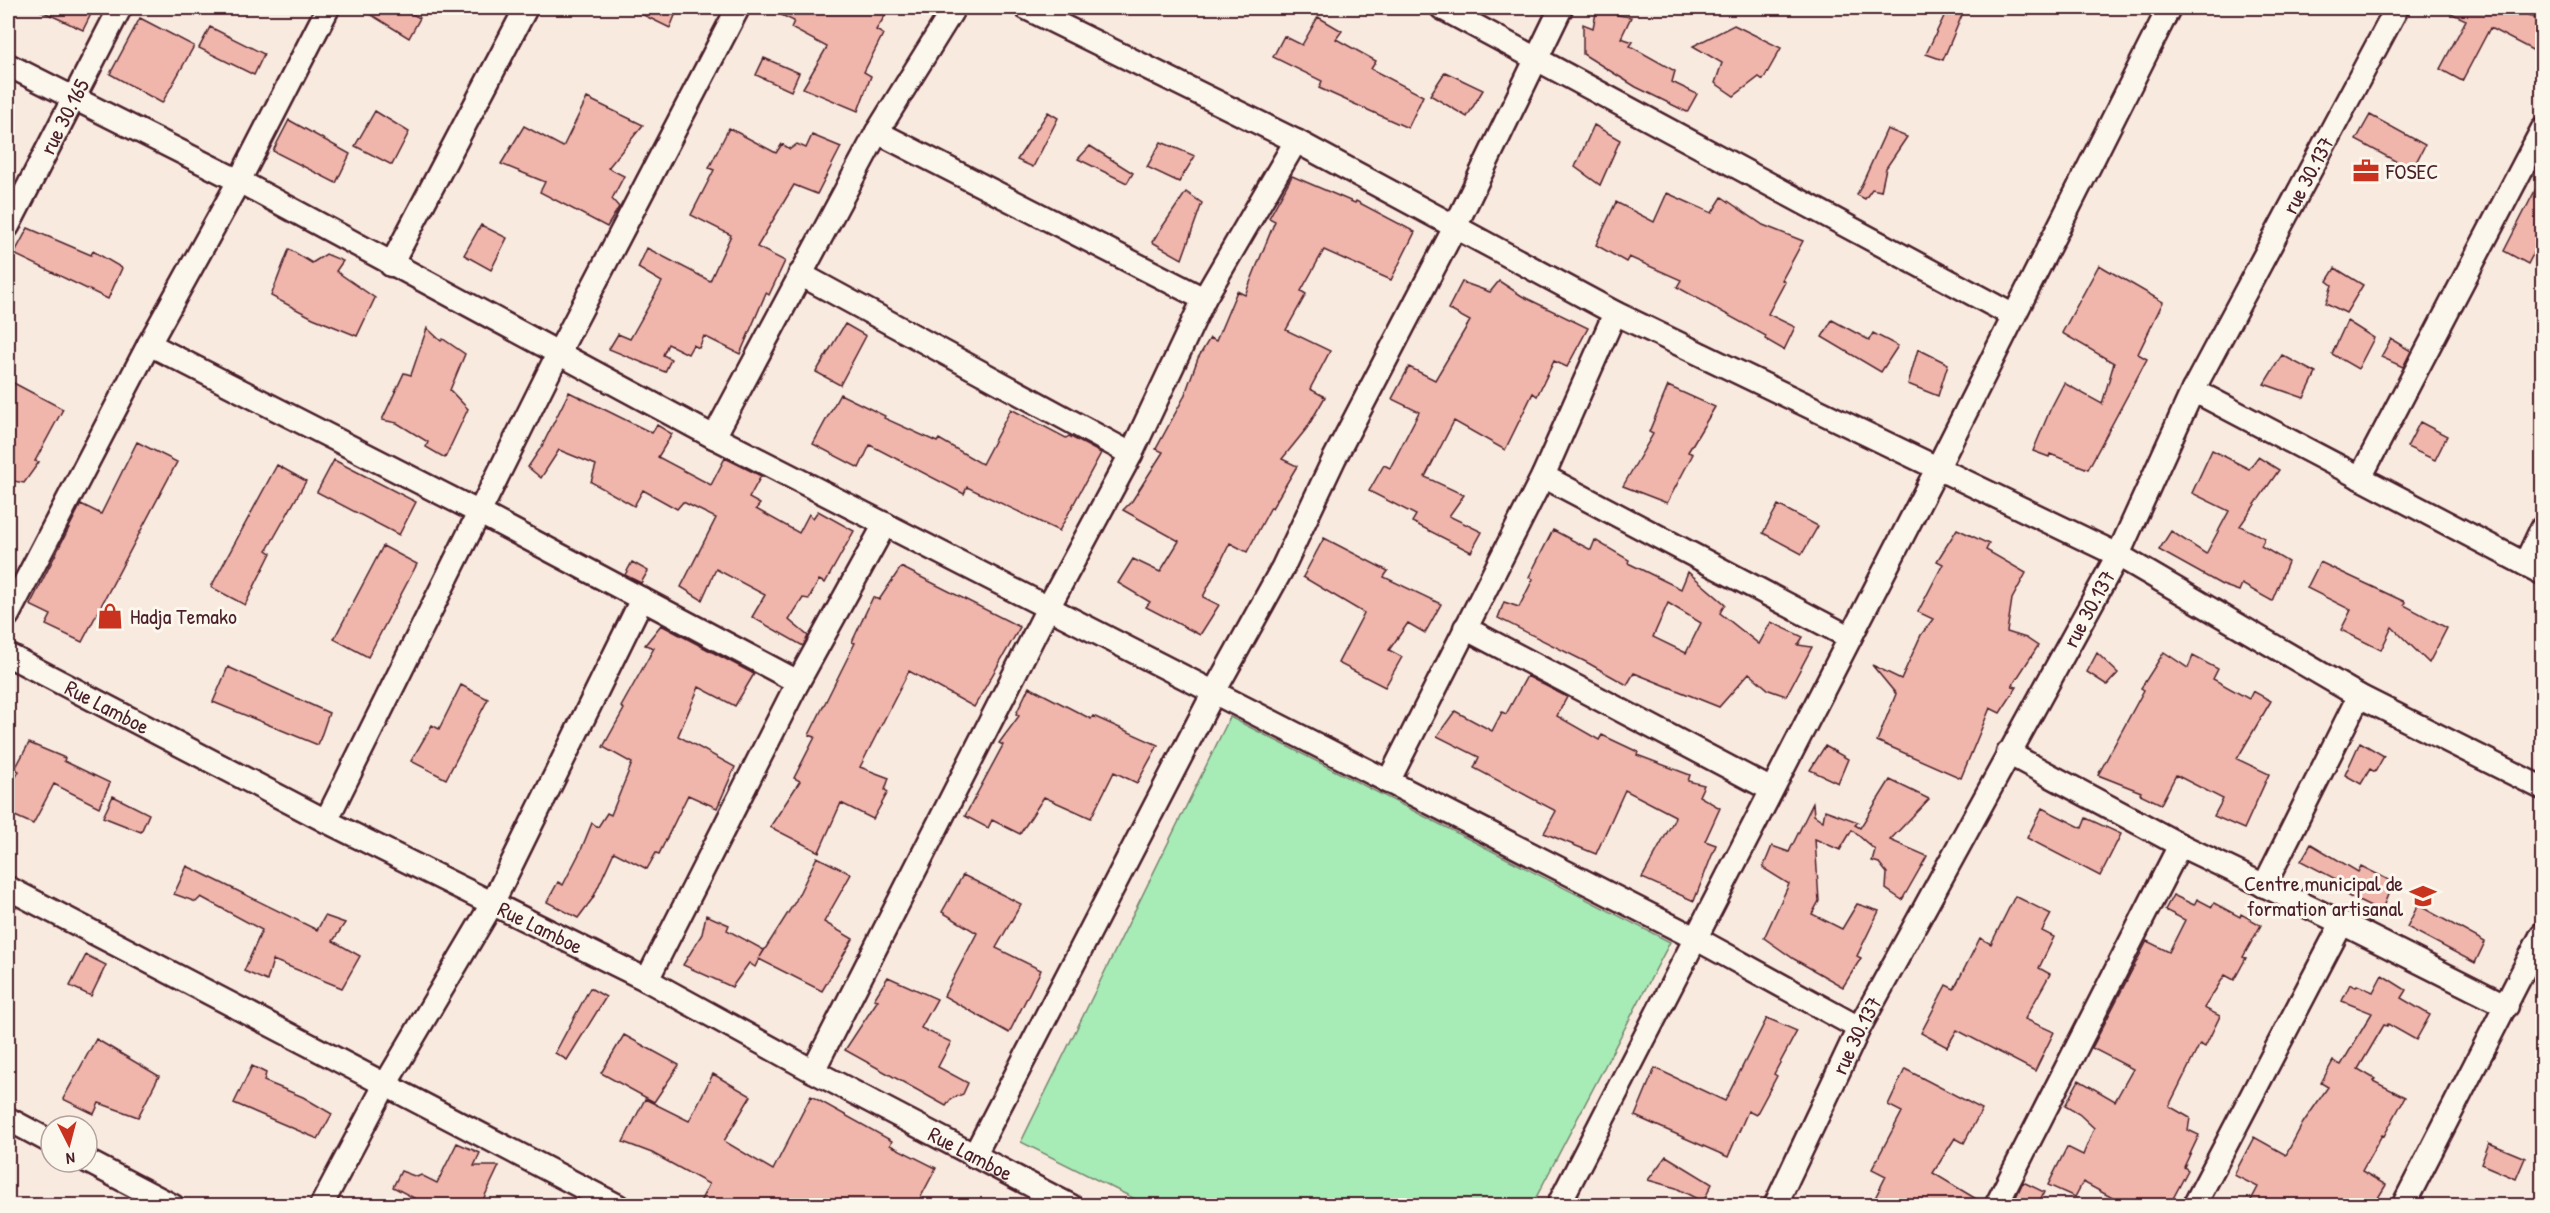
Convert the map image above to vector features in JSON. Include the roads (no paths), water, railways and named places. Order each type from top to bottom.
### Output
[{"type":"street","name":"rue 30.165","points":[[8,226],[120,8]]},
{"type":"street","points":[[8,615],[149,344],[239,181],[328,8]]},
{"type":"street","points":[[391,265],[526,8]]},
{"type":"street","points":[[326,821],[559,352],[738,8]]},
{"type":"street","points":[[714,437],[877,132],[954,8]]},
{"type":"street","points":[[1026,8],[1296,141],[1615,312],[2118,555],[2359,696],[2542,788]]},
{"type":"street","points":[[1442,8],[2014,316]]},
{"type":"street","points":[[974,1156],[1214,692],[1283,567],[1334,459],[1455,227],[1536,57],[1562,8]]},
{"type":"street","points":[[1558,1206],[1770,789],[1938,467],[2169,8]]},
{"type":"street","name":"rue 30.137","points":[[1774,1206],[1859,1028],[2118,555],[2193,390],[2397,8]]},
{"type":"street","points":[[8,65],[239,181],[391,265],[559,352],[714,437],[1695,938],[1859,1028]]},
{"type":"street","points":[[2360,478],[2542,130]]},
{"type":"street","points":[[877,132],[1203,299]]},
{"type":"street","points":[[813,1071],[1047,608],[1131,454],[1203,299],[1296,141]]},
{"type":"street","points":[[800,274],[1131,454]]},
{"type":"street","points":[[1388,782],[1543,476],[1615,312]]},
{"type":"street","points":[[149,344],[480,513],[798,682]]},
{"type":"street","points":[[2193,390],[2534,568],[2542,528]]},
{"type":"street","points":[[1543,476],[1849,637]]},
{"type":"street","points":[[647,980],[798,682],[885,524]]},
{"type":"street","points":[[321,1206],[385,1085],[492,904],[642,599]]},
{"type":"street","points":[[1465,628],[1770,789]]},
{"type":"street","name":"Rue Lamboe","points":[[8,654],[326,821],[647,980],[813,1071],[1071,1206]]},
{"type":"street","points":[[2264,886],[2359,696]]},
{"type":"street","points":[[2008,753],[2180,845],[2507,1006]]},
{"type":"street","points":[[1996,1206],[2180,845]]},
{"type":"street","points":[[8,888],[618,1206]]},
{"type":"street","points":[[2194,1206],[2342,923]]},
{"type":"street","points":[[2403,1206],[2542,934]]},
{"type":"street","points":[[8,1119],[39,1136]]},
{"type":"street","points":[[99,1167],[172,1206]]},
{"type":"place","name":"FOSEC","points":[[2366,171]]},
{"type":"place","name":"Hadja Temako","points":[[110,616]]},
{"type":"place","name":"Centre municipal de formation artisanal","points":[[2423,896]]}]
